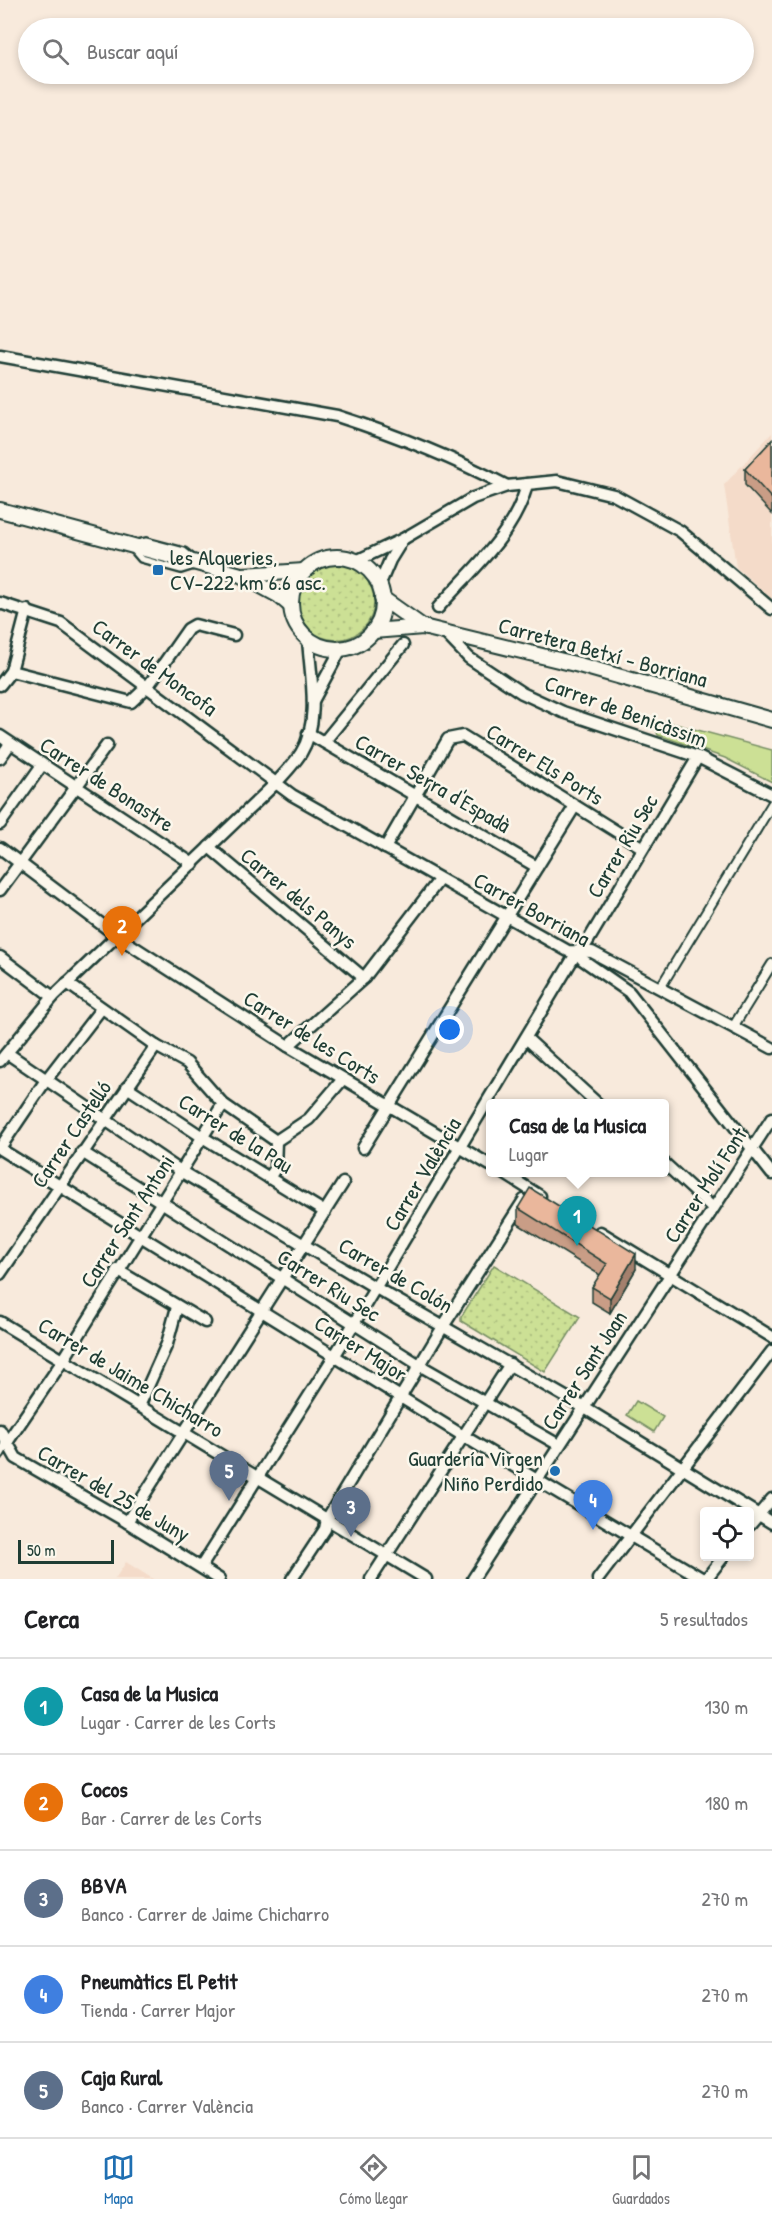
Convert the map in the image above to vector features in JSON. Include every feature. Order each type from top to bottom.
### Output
[{"type":"main road","points":[[0,510],[241,575],[278,595],[291,606]]},
{"type":"main road","points":[[328,558],[356,561],[373,576],[381,592],[382,609],[373,631],[358,643],[341,649],[329,648],[308,639],[296,624],[291,606],[292,593],[304,571],[315,562],[328,558]]},
{"type":"main road","points":[[241,575],[304,571]]},
{"type":"main road","name":"Carretera Betxí - Borriana","points":[[381,592],[423,627]]},
{"type":"main road","name":"Carretera Betxí - Borriana","points":[[373,631],[423,627],[579,665],[772,720]]},
{"type":"street","points":[[0,356],[337,416],[386,431],[463,463],[507,486]]},
{"type":"street","points":[[356,561],[403,539],[473,498],[507,486],[556,481],[614,495],[680,531],[772,609]]},
{"type":"street","points":[[438,608],[511,523],[523,502],[527,484]]},
{"type":"street","points":[[381,592],[390,560],[403,539]]},
{"type":"street","name":"Carrer de Moncofa","points":[[0,603],[61,623],[277,782]]},
{"type":"street","points":[[0,685],[11,671],[27,610]]},
{"type":"street","points":[[11,671],[131,702],[148,686],[188,629],[195,625],[234,635]]},
{"type":"street","name":"Carrer de Benicàssim","points":[[445,633],[469,658],[522,693],[563,712],[698,757],[772,795]]},
{"type":"street","points":[[3,1057],[53,997],[277,782],[301,753],[308,733],[312,701],[308,639]]},
{"type":"street","points":[[324,742],[404,645]]},
{"type":"street","points":[[312,701],[341,649]]},
{"type":"street","name":"Carrer Serra d'Espadà","points":[[308,733],[537,867]]},
{"type":"street","name":"Carrer de Bonastre","points":[[0,736],[193,864]]},
{"type":"street","name":"Carrer Els Ports","points":[[417,795],[448,739],[463,736],[643,848]]},
{"type":"street","points":[[0,758],[10,744]]},
{"type":"street","points":[[0,890],[107,746]]},
{"type":"street","name":"Carrer Riu Sec","points":[[577,952],[585,946],[698,757]]},
{"type":"street","points":[[0,824],[42,765]]},
{"type":"street","name":"Carrer Borriana","points":[[277,782],[292,795],[439,880],[568,951],[577,952],[583,960],[629,992],[772,1174]]},
{"type":"street","points":[[385,848],[417,795]]},
{"type":"street","points":[[660,988],[772,804]]},
{"type":"street","points":[[363,1149],[574,806]]},
{"type":"street","name":"Carrer de les Corts","points":[[0,848],[117,936],[288,1046],[486,1163]]},
{"type":"street","name":"Carrer dels Panys","points":[[209,848],[364,978]]},
{"type":"street","points":[[288,1046],[364,978],[439,880]]},
{"type":"street","points":[[577,952],[592,952],[639,975],[772,1048]]},
{"type":"street","name":"Carrer València","points":[[489,1099],[577,952]]},
{"type":"street","points":[[0,957],[53,997]]},
{"type":"street","points":[[732,1027],[772,964]]},
{"type":"street","points":[[629,992],[639,975]]},
{"type":"street","points":[[67,983],[156,1046],[186,1063],[224,1104],[276,1141]]},
{"type":"street","points":[[0,1148],[46,1080],[101,1009]]},
{"type":"street","points":[[526,1038],[593,1099]]},
{"type":"street","name":"Carrer Castelló","points":[[0,1274],[156,1046]]},
{"type":"street","name":"Carrer de Colón","points":[[3,1057],[46,1080],[182,1172],[376,1288],[444,1325],[583,1407],[772,1522]]},
{"type":"street","points":[[276,1141],[309,1119],[343,1079]]},
{"type":"street","name":"Carrer de la Pau","points":[[127,1087],[204,1138],[326,1212]]},
{"type":"street","name":"Carrer Sant Antoni","points":[[6,1444],[64,1359],[117,1270],[224,1104]]},
{"type":"street","name":"Carrer València","points":[[201,1567],[335,1355],[486,1104]]},
{"type":"street","name":"Carrer Molí Font","points":[[669,1274],[772,1118]]},
{"type":"street","points":[[269,1178],[275,1169],[276,1141]]},
{"type":"street","name":"Carrer Major","points":[[0,1148],[465,1437],[704,1579]]},
{"type":"street","name":"Carrer Riu Sec","points":[[82,1152],[421,1366],[559,1445]]},
{"type":"street","points":[[669,1168],[713,1208]]},
{"type":"street","points":[[509,1177],[551,1202]]},
{"type":"street","points":[[128,1522],[343,1183]]},
{"type":"street","points":[[292,1579],[325,1529],[327,1519],[444,1325],[531,1190]]},
{"type":"street","points":[[590,1226],[772,1337]]},
{"type":"street","points":[[117,1270],[205,1322]]},
{"type":"street","name":"Carrer Sant Joan","points":[[473,1579],[669,1274]]},
{"type":"street","points":[[140,1404],[167,1344],[177,1307]]},
{"type":"street","name":"Carrer de Jaime Chicharro","points":[[0,1322],[140,1404],[426,1579]]},
{"type":"street","points":[[598,1579],[772,1350]]},
{"type":"street","points":[[371,1579],[465,1437],[510,1364]]},
{"type":"street","name":"Carrer del 25 de Juny","points":[[0,1430],[16,1458],[128,1522],[219,1579]]},
{"type":"street","points":[[0,1454],[6,1444]]},
{"type":"street","points":[[754,1520],[772,1498]]},
{"type":"street","points":[[704,1579],[720,1561]]},
{"type":"shaded area","points":[[772,433],[772,599],[736,567],[724,485]]},
{"type":"shaded area","points":[[126,1562],[153,1579],[115,1579]]},
{"type":"green space","points":[[329,564],[343,564],[357,570],[368,581],[374,595],[371,617],[363,629],[343,640],[329,640],[315,634],[304,623],[298,609],[298,595],[304,581],[315,570]]},
{"type":"green space","points":[[664,721],[772,750],[772,782],[725,758],[658,735],[655,727]]},
{"type":"green space","points":[[494,1265],[580,1317],[545,1372],[461,1321],[461,1317]]},
{"type":"green space","points":[[636,1401],[663,1417],[654,1432],[627,1415]]},
{"type":"building","points":[[772,440],[772,499],[745,469]]},
{"type":"building","points":[[530,1188],[636,1254],[610,1298],[592,1287],[607,1264],[518,1208]]},
{"type":"place","name":"les Alqueries, CV-222 km 6.6 asc.","points":[[158,570]]},
{"type":"place","name":"Cocos","points":[[122,956]]},
{"type":"place","name":"Casa de la Musica","points":[[577,1246]]},
{"type":"place","name":"Guardería Virgen Niño Perdido","points":[[555,1471]]},
{"type":"place","name":"Caja Rural","points":[[229,1501]]},
{"type":"place","name":"Pneumàtics El Petit","points":[[593,1530]]},
{"type":"place","name":"BBVA","points":[[351,1537]]}]
